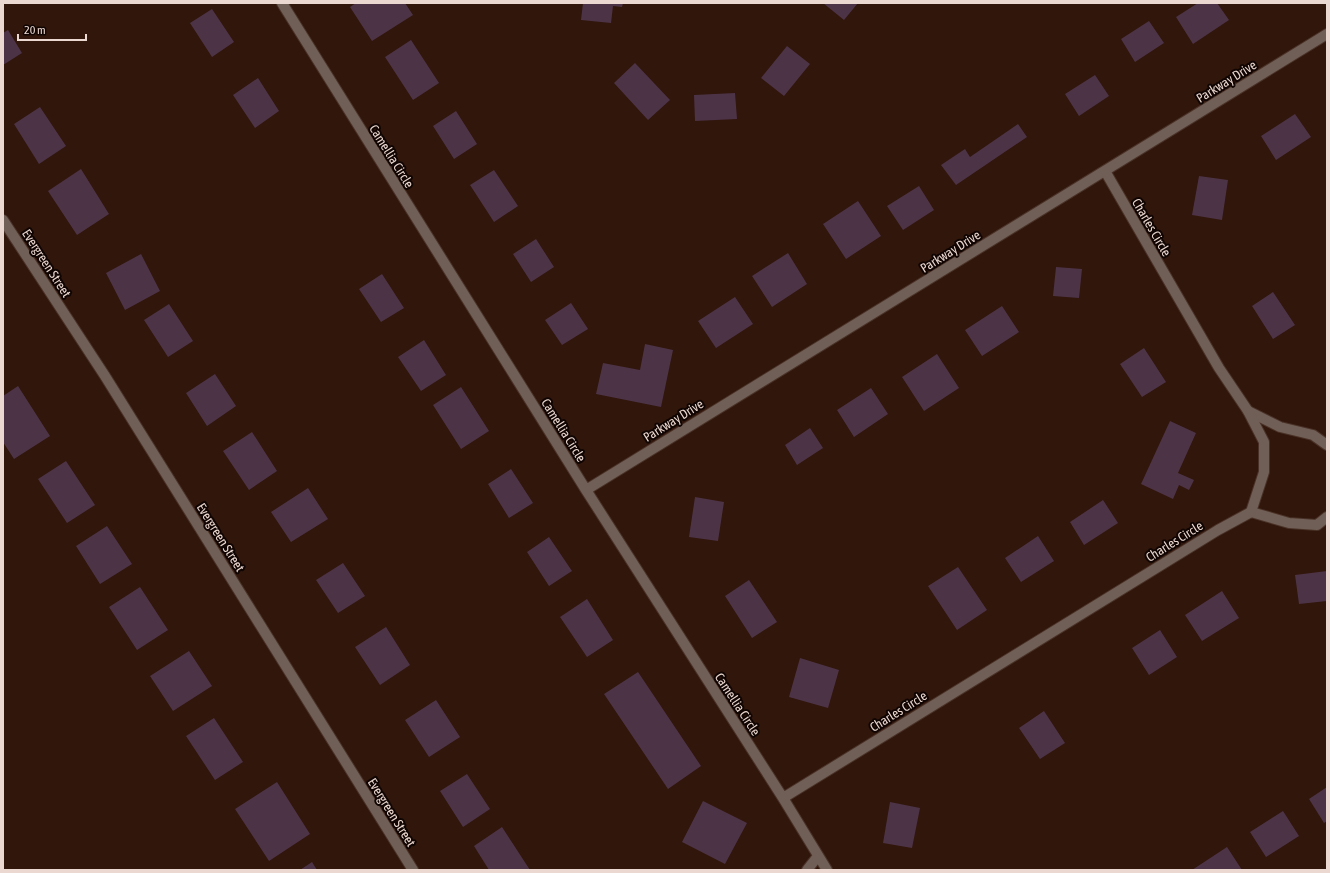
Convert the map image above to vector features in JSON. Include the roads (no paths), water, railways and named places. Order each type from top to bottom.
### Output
[{"type":"street","name":"Camellia Circle","points":[[282,3],[586,490],[783,798],[827,870]]},
{"type":"street","name":"Parkway Drive","points":[[586,490],[1327,34]]},
{"type":"street","name":"Charles Circle","points":[[783,798],[1218,530],[1251,512],[1264,472],[1264,442],[1248,412],[1219,368],[1105,171]]},
{"type":"street","name":"Evergreen Street","points":[[3,220],[105,376],[413,870]]},
{"type":"street","points":[[1248,412],[1280,427],[1312,435],[1327,445]]},
{"type":"street","points":[[1251,512],[1289,523],[1317,525],[1327,517]]},
{"type":"street","points":[[807,870],[818,856]]}]
